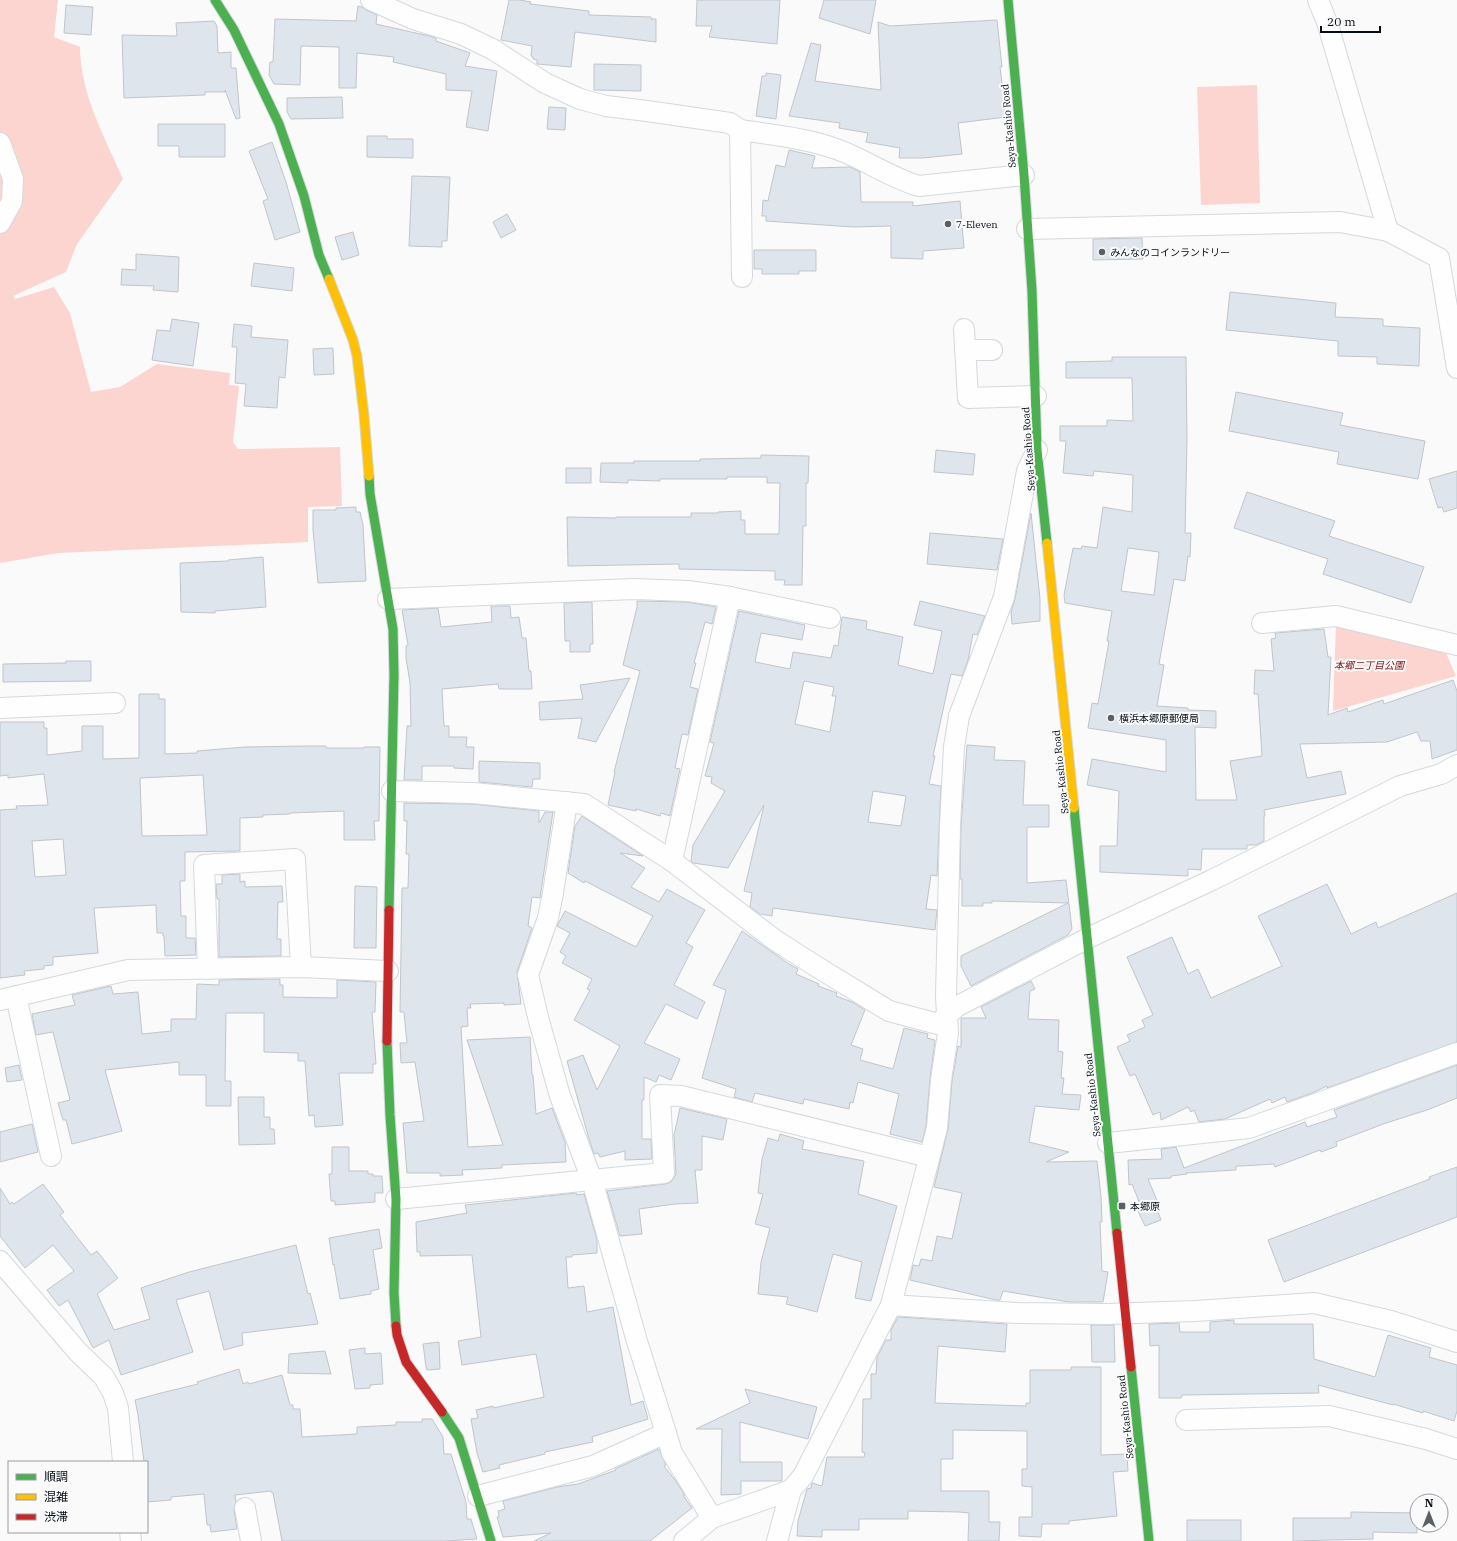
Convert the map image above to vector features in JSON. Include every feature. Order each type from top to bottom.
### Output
[{"type":"street","points":[[215,0],[234,30],[278,124],[304,196],[319,255],[353,340],[357,356],[364,415],[370,494],[393,629],[394,674],[387,1035],[396,1199],[394,1292],[397,1335],[406,1362],[436,1402],[460,1438],[491,1541]]},
{"type":"street","points":[[371,0],[413,19],[461,34],[494,50],[545,83],[580,99],[606,106],[730,123],[740,130],[814,141],[846,153],[904,182],[919,186],[1024,175]]},
{"type":"street","name":"Seya-Kashio Road","points":[[1008,0],[1024,175],[1032,291],[1037,450],[1149,1541]]},
{"type":"street","points":[[1318,0],[1328,25],[1388,231]]},
{"type":"street","points":[[740,130],[742,276]]},
{"type":"street","points":[[0,143],[13,179],[12,201],[0,223]]},
{"type":"street","points":[[1027,229],[1340,222],[1388,231],[1448,261],[1457,368]]},
{"type":"street","points":[[964,329],[968,398],[1036,396]]},
{"type":"street","points":[[965,350],[992,350]]},
{"type":"street","points":[[778,1541],[791,1490],[803,1476],[891,1305],[937,1128],[941,1080],[948,1033],[950,826],[954,747],[959,716],[1004,597],[1027,471],[1037,450]]},
{"type":"street","points":[[388,599],[634,589],[688,591],[730,597],[830,618]]},
{"type":"street","points":[[672,861],[730,597]]},
{"type":"street","points":[[1262,622],[1336,616],[1457,645]]},
{"type":"street","points":[[0,708],[115,703]]},
{"type":"street","points":[[392,791],[473,793],[584,804],[672,861],[775,940],[889,1011],[938,1024],[956,1007],[1088,938],[1212,880],[1400,786],[1440,774],[1457,765]]},
{"type":"street","points":[[568,802],[554,893],[548,918],[528,975],[560,1096],[592,1180],[636,1338],[672,1452],[712,1518]]},
{"type":"street","points":[[208,969],[204,865],[295,859],[301,967]]},
{"type":"street","points":[[52,1156],[8,998],[128,970],[301,967],[388,970]]},
{"type":"street","points":[[1108,1143],[1249,1128],[1457,1053]]},
{"type":"street","points":[[396,1199],[664,1173],[660,1095],[681,1096],[929,1156]]},
{"type":"street","points":[[0,1261],[78,1352],[104,1377],[113,1393],[118,1408],[123,1461]]},
{"type":"street","points":[[891,1305],[1017,1313],[1126,1314],[1314,1303],[1391,1321],[1457,1342]]},
{"type":"street","points":[[1186,1420],[1329,1416],[1426,1439],[1457,1449]]},
{"type":"street","points":[[478,1496],[592,1466],[666,1433]]},
{"type":"street","points":[[684,1541],[712,1518],[791,1490]]},
{"type":"street","points":[[245,1508],[252,1541]]},
{"type":"green space","points":[[0,0],[58,0],[54,37],[80,47],[84,81],[89,98],[101,131],[123,179],[77,244],[66,272],[13,296],[15,299],[54,287],[70,313],[91,392],[120,387],[157,364],[230,373],[229,385],[239,386],[233,442],[238,449],[340,447],[342,506],[308,507],[308,542],[58,553],[0,563]]},
{"type":"green space","points":[[1257,85],[1260,203],[1201,205],[1197,87]]},
{"type":"green space","name":"本郷二丁目公園","points":[[1336,622],[1346,622],[1446,653],[1456,676],[1333,711]]},
{"type":"building","points":[[509,0],[520,0],[531,2],[530,4],[589,11],[589,15],[651,17],[651,19],[656,19],[656,42],[575,32],[571,67],[537,64],[537,60],[533,59],[531,56],[532,46],[501,40]]},
{"type":"building","points":[[697,0],[780,0],[777,44],[709,37],[712,26],[696,26]]},
{"type":"building","points":[[824,0],[876,0],[870,34],[819,18]]},
{"type":"building","points":[[66,5],[93,7],[91,35],[64,33]]},
{"type":"building","points":[[358,6],[377,15],[376,24],[436,38],[436,41],[470,53],[465,66],[497,71],[488,131],[466,127],[472,91],[446,90],[446,74],[393,62],[394,57],[357,53],[356,88],[339,88],[339,47],[301,46],[300,85],[274,84],[269,75],[270,62],[273,62],[275,19],[356,21]]},
{"type":"building","points":[[997,20],[1002,67],[1000,67],[1006,117],[958,123],[962,154],[923,158],[899,158],[900,148],[866,142],[868,133],[839,128],[840,123],[789,116],[811,43],[821,45],[815,81],[881,90],[878,22],[890,26]]},
{"type":"building","points":[[214,21],[217,26],[218,53],[231,52],[231,68],[236,68],[240,118],[236,119],[225,90],[225,92],[205,92],[205,95],[124,98],[122,35],[177,36],[176,23]]},
{"type":"building","points":[[594,64],[641,65],[641,91],[594,90]]},
{"type":"building","points":[[766,73],[781,75],[776,119],[756,116],[762,76],[766,76]]},
{"type":"building","points":[[342,97],[343,118],[291,119],[287,112],[287,98]]},
{"type":"building","points":[[549,107],[566,108],[565,130],[547,129]]},
{"type":"building","points":[[158,124],[225,124],[225,157],[179,157],[179,146],[158,146]]},
{"type":"building","points":[[367,136],[387,136],[387,139],[413,139],[413,158],[367,157]]},
{"type":"building","points":[[272,142],[286,182],[300,232],[275,240],[263,201],[268,199],[249,151]]},
{"type":"building","points":[[789,150],[815,156],[812,168],[850,167],[860,172],[861,202],[913,202],[913,206],[960,201],[964,248],[923,251],[923,259],[891,258],[891,226],[853,227],[766,221],[766,216],[762,216],[763,200],[768,201],[776,165],[785,167]]},
{"type":"building","points":[[412,176],[450,177],[447,241],[442,241],[442,247],[409,246]]},
{"type":"building","points":[[507,214],[516,230],[501,238],[493,222]]},
{"type":"building","points":[[353,232],[359,255],[342,260],[335,237]]},
{"type":"building","points":[[1142,238],[1143,259],[1093,260],[1093,239]]},
{"type":"building","points":[[754,250],[816,250],[816,271],[799,271],[799,274],[762,274],[762,269],[754,269]]},
{"type":"building","points":[[136,254],[179,257],[178,292],[153,290],[154,286],[121,285],[122,269],[136,270]]},
{"type":"building","points":[[254,263],[294,268],[292,291],[251,286]]},
{"type":"building","points":[[1230,292],[1336,303],[1335,317],[1383,319],[1383,326],[1420,328],[1419,366],[1377,364],[1377,357],[1338,356],[1338,341],[1226,330]]},
{"type":"building","points":[[172,319],[199,323],[193,366],[152,360],[157,330],[170,331]]},
{"type":"building","points":[[234,324],[252,326],[251,337],[288,340],[285,378],[279,377],[277,408],[244,406],[246,384],[235,383],[237,347],[232,347]]},
{"type":"building","points":[[333,348],[334,374],[314,375],[313,349]]},
{"type":"building","points":[[1112,357],[1186,357],[1187,441],[1185,533],[1191,533],[1190,557],[1188,556],[1185,581],[1174,579],[1159,664],[1164,665],[1157,706],[1188,708],[1188,710],[1216,711],[1216,728],[1195,727],[1196,800],[1237,800],[1230,761],[1262,756],[1258,694],[1254,694],[1255,670],[1274,671],[1271,639],[1276,638],[1275,633],[1324,629],[1328,657],[1331,657],[1328,715],[1347,708],[1348,712],[1383,700],[1384,704],[1453,680],[1457,691],[1457,750],[1432,759],[1430,741],[1421,741],[1417,732],[1387,742],[1300,744],[1307,778],[1341,771],[1346,794],[1264,810],[1264,841],[1256,845],[1247,845],[1247,849],[1202,849],[1201,870],[1188,869],[1188,876],[1100,872],[1100,846],[1117,846],[1119,791],[1087,785],[1092,759],[1166,772],[1166,740],[1088,728],[1092,703],[1098,704],[1109,641],[1107,641],[1112,611],[1065,603],[1064,595],[1073,548],[1081,549],[1082,546],[1097,548],[1103,507],[1132,512],[1133,475],[1094,471],[1093,476],[1063,473],[1066,441],[1060,441],[1060,426],[1107,426],[1107,420],[1133,421],[1132,378],[1066,378],[1066,362],[1112,361]],"holes":[[[1128,548],[1159,552],[1154,595],[1121,591]]]},
{"type":"building","points":[[1236,392],[1343,413],[1340,425],[1425,441],[1418,479],[1337,464],[1339,452],[1229,431]]},
{"type":"building","points":[[936,450],[975,454],[973,475],[934,472]]},
{"type":"building","points":[[761,455],[809,456],[808,483],[806,483],[806,526],[803,526],[802,585],[784,585],[785,580],[775,580],[775,571],[679,569],[679,564],[568,566],[567,517],[691,517],[691,513],[741,511],[741,520],[745,520],[745,534],[779,534],[780,483],[767,483],[767,477],[727,477],[727,479],[660,479],[660,481],[628,480],[628,483],[600,482],[601,463],[761,458]]},
{"type":"building","points":[[566,468],[591,468],[591,483],[566,483]]},
{"type":"building","points":[[1457,471],[1457,508],[1444,512],[1442,507],[1438,508],[1429,479]]},
{"type":"building","points":[[1247,492],[1335,521],[1329,536],[1424,567],[1411,603],[1323,574],[1328,559],[1234,528]]},
{"type":"building","points":[[356,507],[356,512],[360,512],[363,525],[366,581],[318,583],[313,530],[313,510],[336,510],[336,508]]},
{"type":"building","points":[[1031,513],[1040,599],[1040,621],[1012,624],[1011,612],[1015,599]]},
{"type":"building","points":[[930,533],[1003,539],[997,570],[927,564]]},
{"type":"building","points":[[263,557],[266,607],[215,611],[215,613],[181,612],[180,563],[228,561]]},
{"type":"building","points":[[637,601],[687,602],[716,607],[712,624],[705,622],[694,663],[696,663],[690,687],[698,689],[688,735],[682,734],[675,768],[680,769],[670,816],[661,813],[660,816],[636,809],[636,811],[608,805],[614,772],[640,671],[623,665],[637,607]]},
{"type":"building","points":[[920,601],[985,616],[977,635],[973,634],[968,660],[962,676],[951,674],[933,756],[935,756],[929,784],[941,786],[937,876],[931,875],[926,909],[937,910],[935,930],[773,908],[772,916],[760,914],[750,907],[752,893],[744,891],[764,805],[728,868],[693,863],[691,861],[693,845],[725,791],[711,783],[712,777],[705,776],[714,743],[710,742],[739,611],[805,625],[802,640],[761,633],[755,662],[790,669],[793,652],[831,658],[834,645],[838,646],[842,617],[867,621],[866,629],[903,637],[898,665],[933,674],[942,631],[914,625]],"holes":[[[804,681],[834,687],[832,696],[836,696],[830,732],[795,724]],[[873,791],[906,796],[901,826],[868,822]]]},
{"type":"building","points":[[592,602],[593,644],[590,644],[590,652],[570,652],[570,641],[565,641],[564,603]]},
{"type":"building","points":[[491,606],[510,606],[511,618],[519,617],[522,638],[526,638],[532,689],[499,689],[498,684],[442,689],[444,726],[449,726],[449,737],[467,737],[466,747],[474,747],[473,769],[454,768],[454,766],[422,766],[422,780],[404,780],[407,726],[411,726],[410,683],[406,658],[406,646],[408,645],[402,610],[438,608],[441,627],[492,622]]},
{"type":"building","points":[[66,661],[91,661],[91,681],[3,682],[3,664],[66,663]]},
{"type":"building","points":[[630,678],[596,742],[578,738],[582,718],[540,720],[539,702],[583,699],[580,685]]},
{"type":"building","points":[[139,694],[159,694],[159,699],[165,699],[165,754],[197,753],[197,751],[245,747],[380,747],[379,821],[374,821],[375,840],[344,840],[344,811],[290,813],[263,815],[263,817],[240,818],[240,851],[185,852],[185,881],[180,881],[181,916],[186,916],[186,938],[195,938],[196,955],[165,956],[163,933],[157,933],[156,905],[94,908],[98,953],[53,957],[53,965],[44,966],[44,969],[24,971],[25,975],[0,978],[0,810],[17,809],[16,806],[48,805],[44,774],[8,778],[8,775],[0,776],[0,722],[44,722],[44,728],[47,728],[47,755],[82,751],[82,726],[103,726],[103,759],[139,758]],"holes":[[[203,775],[207,835],[142,836],[140,778]],[[63,839],[66,875],[35,877],[32,841]]]},
{"type":"building","points":[[967,745],[995,747],[994,760],[1025,761],[1023,805],[1049,805],[1049,827],[1027,827],[1027,883],[1066,880],[1072,929],[1068,935],[971,986],[961,966],[961,956],[1068,903],[992,901],[992,903],[983,903],[983,906],[962,906],[962,879],[960,879],[961,826]]},
{"type":"building","points":[[479,761],[540,763],[540,779],[533,779],[532,787],[479,782]]},
{"type":"building","points":[[404,803],[472,804],[539,811],[539,823],[545,812],[553,812],[540,898],[532,897],[528,926],[532,928],[517,972],[521,1004],[470,1004],[471,1008],[467,1008],[468,1026],[461,1027],[468,1147],[503,1145],[467,1040],[530,1037],[536,1114],[552,1108],[565,1142],[566,1162],[502,1165],[502,1168],[462,1170],[463,1175],[440,1176],[440,1173],[407,1173],[403,1123],[424,1121],[415,1062],[401,1063],[400,1043],[407,1043],[404,1012],[400,1012],[402,888],[408,888],[409,854],[406,854],[407,821],[404,821]]},
{"type":"building","points":[[582,816],[643,856],[620,853],[645,868],[631,887],[659,902],[667,889],[705,910],[686,943],[693,947],[674,985],[705,1002],[697,1019],[666,1004],[644,1043],[680,1059],[671,1080],[659,1075],[656,1082],[644,1077],[644,1100],[642,1100],[642,1139],[651,1139],[652,1159],[625,1160],[625,1151],[600,1157],[598,1153],[594,1154],[567,1061],[583,1055],[597,1090],[620,1046],[574,1020],[590,990],[587,989],[592,979],[562,963],[566,956],[560,952],[570,933],[557,926],[565,911],[636,947],[653,916],[585,881],[584,883],[568,873],[575,826]]},
{"type":"building","points":[[240,874],[240,882],[245,881],[245,887],[282,886],[283,902],[278,902],[277,939],[281,939],[281,956],[219,957],[219,899],[217,899],[216,884],[222,884],[222,875]]},
{"type":"building","points":[[1327,884],[1351,934],[1376,922],[1378,928],[1457,893],[1457,1042],[1327,1088],[1327,1086],[1287,1102],[1285,1097],[1272,1103],[1270,1099],[1225,1119],[1199,1122],[1194,1110],[1191,1112],[1188,1107],[1161,1120],[1160,1112],[1153,1115],[1135,1074],[1130,1076],[1117,1047],[1130,1041],[1127,1035],[1145,1027],[1142,1020],[1153,1015],[1127,957],[1172,937],[1188,974],[1198,969],[1211,998],[1282,966],[1258,916]]},
{"type":"building","points":[[355,886],[377,887],[376,948],[354,948]]},
{"type":"building","points":[[742,931],[798,969],[796,974],[819,984],[818,986],[837,993],[836,996],[852,1002],[865,1010],[851,1045],[863,1049],[860,1060],[893,1069],[904,1028],[928,1034],[927,1038],[935,1040],[926,1126],[922,1142],[890,1134],[899,1094],[858,1082],[853,1103],[850,1102],[849,1109],[804,1099],[803,1104],[755,1093],[752,1102],[734,1097],[736,1089],[702,1078],[726,990],[713,985]]},
{"type":"building","points":[[280,979],[280,985],[283,985],[283,997],[337,998],[337,980],[376,982],[375,1012],[372,1012],[376,1064],[373,1064],[373,1073],[339,1073],[343,1125],[315,1127],[314,1115],[309,1116],[305,1061],[298,1061],[298,1053],[264,1052],[264,1013],[226,1013],[225,1081],[231,1081],[231,1106],[206,1106],[206,1075],[179,1075],[179,1062],[105,1070],[122,1131],[72,1144],[66,1120],[63,1120],[58,1103],[70,1100],[53,1032],[36,1035],[32,1014],[75,1005],[72,995],[111,986],[113,994],[138,992],[142,1034],[171,1031],[171,1019],[196,1019],[197,984],[219,985],[219,980]]},
{"type":"building","points":[[1031,981],[1035,989],[1030,991],[1028,1019],[1059,1020],[1058,1051],[1063,1052],[1061,1078],[1064,1078],[1062,1094],[1081,1095],[1079,1110],[1035,1106],[1029,1142],[1069,1152],[1046,1162],[1097,1161],[1101,1196],[1102,1222],[1100,1222],[1102,1271],[1108,1272],[1103,1302],[1069,1302],[1003,1291],[1000,1300],[996,1300],[910,1280],[913,1265],[919,1266],[921,1259],[932,1261],[937,1236],[952,1239],[962,1193],[934,1187],[948,1129],[952,1081],[958,1046],[961,1047],[961,1018],[986,1018],[981,1007]]},
{"type":"building","points":[[19,1065],[22,1080],[7,1082],[5,1068]]},
{"type":"building","points":[[1457,1065],[1457,1098],[1336,1142],[1337,1146],[1321,1152],[1320,1150],[1275,1167],[1274,1164],[1236,1166],[1236,1170],[1186,1173],[1187,1174],[1171,1176],[1171,1178],[1148,1179],[1159,1205],[1156,1207],[1161,1220],[1145,1226],[1138,1211],[1142,1209],[1132,1184],[1129,1185],[1128,1160],[1162,1159],[1161,1149],[1176,1147],[1184,1168],[1305,1122],[1307,1127],[1337,1117],[1334,1110]]},
{"type":"building","points":[[238,1097],[264,1097],[264,1117],[270,1117],[270,1129],[274,1129],[275,1144],[239,1145]]},
{"type":"building","points":[[680,1108],[727,1119],[723,1140],[702,1136],[702,1170],[695,1170],[698,1203],[675,1204],[639,1209],[642,1234],[620,1236],[607,1191],[671,1182],[676,1174],[674,1135]]},
{"type":"building","points":[[32,1124],[38,1152],[0,1162],[0,1132]]},
{"type":"building","points":[[780,1134],[804,1141],[802,1149],[864,1161],[858,1194],[897,1206],[871,1301],[855,1298],[862,1262],[833,1254],[817,1312],[786,1304],[788,1297],[758,1294],[761,1262],[770,1228],[755,1224],[763,1194],[758,1193],[762,1159],[768,1138],[778,1141]]},
{"type":"building","points":[[332,1147],[349,1147],[349,1171],[368,1171],[368,1174],[373,1174],[373,1176],[382,1176],[383,1193],[375,1193],[375,1202],[335,1205],[335,1201],[331,1201],[329,1174],[332,1174]]},
{"type":"building","points":[[1457,1167],[1457,1217],[1284,1282],[1268,1240],[1430,1179],[1429,1177]]},
{"type":"building","points":[[43,1184],[64,1212],[60,1215],[91,1255],[97,1251],[118,1278],[97,1294],[114,1330],[150,1319],[141,1288],[189,1272],[296,1245],[308,1294],[310,1293],[318,1324],[242,1333],[243,1345],[224,1350],[209,1291],[176,1300],[193,1352],[121,1375],[109,1340],[93,1348],[68,1300],[59,1306],[47,1290],[74,1271],[53,1245],[25,1268],[0,1236],[0,1188],[10,1204],[12,1202],[14,1204]]},
{"type":"building","points":[[576,1193],[577,1195],[584,1194],[597,1240],[597,1253],[572,1255],[572,1257],[566,1257],[568,1288],[584,1286],[587,1312],[613,1307],[631,1405],[643,1401],[648,1419],[592,1437],[593,1442],[545,1452],[545,1454],[499,1465],[500,1468],[483,1472],[477,1453],[471,1419],[478,1418],[476,1410],[493,1406],[493,1408],[544,1397],[536,1354],[462,1365],[458,1341],[481,1337],[472,1255],[420,1256],[420,1252],[417,1252],[416,1222],[467,1213],[465,1205]]},
{"type":"building","points":[[379,1229],[382,1248],[373,1250],[379,1289],[371,1291],[371,1294],[340,1299],[329,1238]]},
{"type":"building","points":[[898,1317],[1007,1324],[1005,1352],[938,1346],[935,1403],[1026,1406],[1026,1403],[1030,1403],[1030,1370],[1071,1370],[1071,1367],[1101,1367],[1101,1455],[1127,1454],[1128,1471],[1113,1472],[1117,1516],[1069,1521],[1069,1524],[1042,1524],[1041,1537],[1019,1536],[1019,1517],[1032,1517],[1032,1487],[1022,1486],[1022,1469],[1027,1469],[1027,1431],[953,1430],[953,1459],[941,1459],[941,1491],[989,1491],[989,1522],[1000,1522],[999,1541],[968,1541],[969,1513],[959,1512],[908,1511],[908,1519],[859,1519],[859,1530],[822,1530],[822,1537],[797,1536],[798,1521],[807,1489],[811,1488],[812,1483],[822,1486],[827,1457],[864,1457],[865,1453],[862,1452],[863,1399],[871,1399],[871,1374],[876,1374],[877,1357],[886,1340],[891,1340],[891,1330]]},
{"type":"building","points":[[1234,1320],[1234,1324],[1313,1324],[1314,1359],[1375,1377],[1388,1335],[1431,1348],[1429,1357],[1457,1365],[1457,1411],[1454,1421],[1423,1411],[1423,1413],[1318,1385],[1319,1393],[1182,1395],[1181,1398],[1159,1398],[1159,1345],[1150,1346],[1149,1324],[1179,1323],[1180,1332],[1210,1332],[1210,1322]]},
{"type":"building","points":[[1091,1325],[1114,1325],[1115,1362],[1092,1362]]},
{"type":"building","points":[[439,1342],[440,1369],[427,1370],[423,1344]]},
{"type":"building","points":[[365,1348],[365,1354],[381,1353],[383,1384],[370,1385],[370,1388],[355,1389],[349,1350]]},
{"type":"building","points":[[325,1351],[331,1374],[288,1373],[289,1354]]},
{"type":"building","points":[[239,1369],[243,1384],[248,1382],[249,1384],[282,1375],[290,1405],[293,1405],[293,1409],[300,1409],[302,1437],[357,1434],[357,1427],[396,1425],[396,1422],[422,1422],[422,1419],[432,1419],[443,1437],[444,1454],[451,1454],[466,1502],[467,1519],[471,1519],[477,1539],[445,1541],[282,1541],[273,1493],[271,1491],[235,1495],[236,1502],[234,1510],[237,1529],[211,1532],[210,1525],[207,1525],[204,1494],[171,1497],[171,1500],[148,1502],[148,1461],[144,1461],[135,1400],[198,1384],[197,1382]]},
{"type":"building","points":[[745,1389],[817,1407],[808,1439],[740,1422],[740,1462],[782,1462],[782,1481],[741,1481],[741,1494],[721,1495],[722,1429],[696,1429],[750,1403]]},
{"type":"building","points":[[659,1449],[666,1465],[664,1466],[685,1495],[683,1495],[692,1508],[650,1541],[534,1541],[551,1533],[503,1537],[497,1517],[499,1517],[498,1511],[505,1509],[503,1501],[557,1487],[578,1484],[616,1470],[615,1469]]},
{"type":"building","points":[[1351,1512],[1409,1513],[1409,1533],[1373,1532],[1373,1539],[1293,1541],[1293,1518],[1351,1518]]},
{"type":"building","points":[[1187,1520],[1241,1520],[1241,1541],[1187,1541]]},
{"type":"traffic: fast","points":[[215,0],[234,30],[279,124],[304,196],[319,255],[329,279]]},
{"type":"traffic: fast","points":[[1008,0],[1024,175],[1032,291],[1037,450],[1047,543]]},
{"type":"traffic: fast","points":[[369,476],[370,494],[393,629],[394,675],[389,910]]},
{"type":"traffic: fast","points":[[1074,808],[1117,1233]]},
{"type":"traffic: fast","points":[[387,1041],[390,1115],[396,1199],[394,1293],[396,1326]]},
{"type":"traffic: fast","points":[[1131,1367],[1149,1541]]},
{"type":"traffic: fast","points":[[442,1412],[459,1438],[491,1541]]},
{"type":"traffic: slow","points":[[329,279],[353,340],[357,356],[369,476]]},
{"type":"traffic: slow","points":[[1047,543],[1074,808]]},
{"type":"traffic: jam","points":[[387,1041],[389,910]]},
{"type":"traffic: jam","points":[[1117,1233],[1131,1367]]},
{"type":"traffic: jam","points":[[396,1326],[397,1335],[406,1362],[442,1412]]},
{"type":"place","name":"7-Eleven","points":[[948,224]]},
{"type":"place","name":"みんなのコインランドリー","points":[[1102,252]]},
{"type":"place","name":"横浜本郷原郵便局","points":[[1111,718]]},
{"type":"place","name":"本郷原","points":[[1122,1206]]}]
